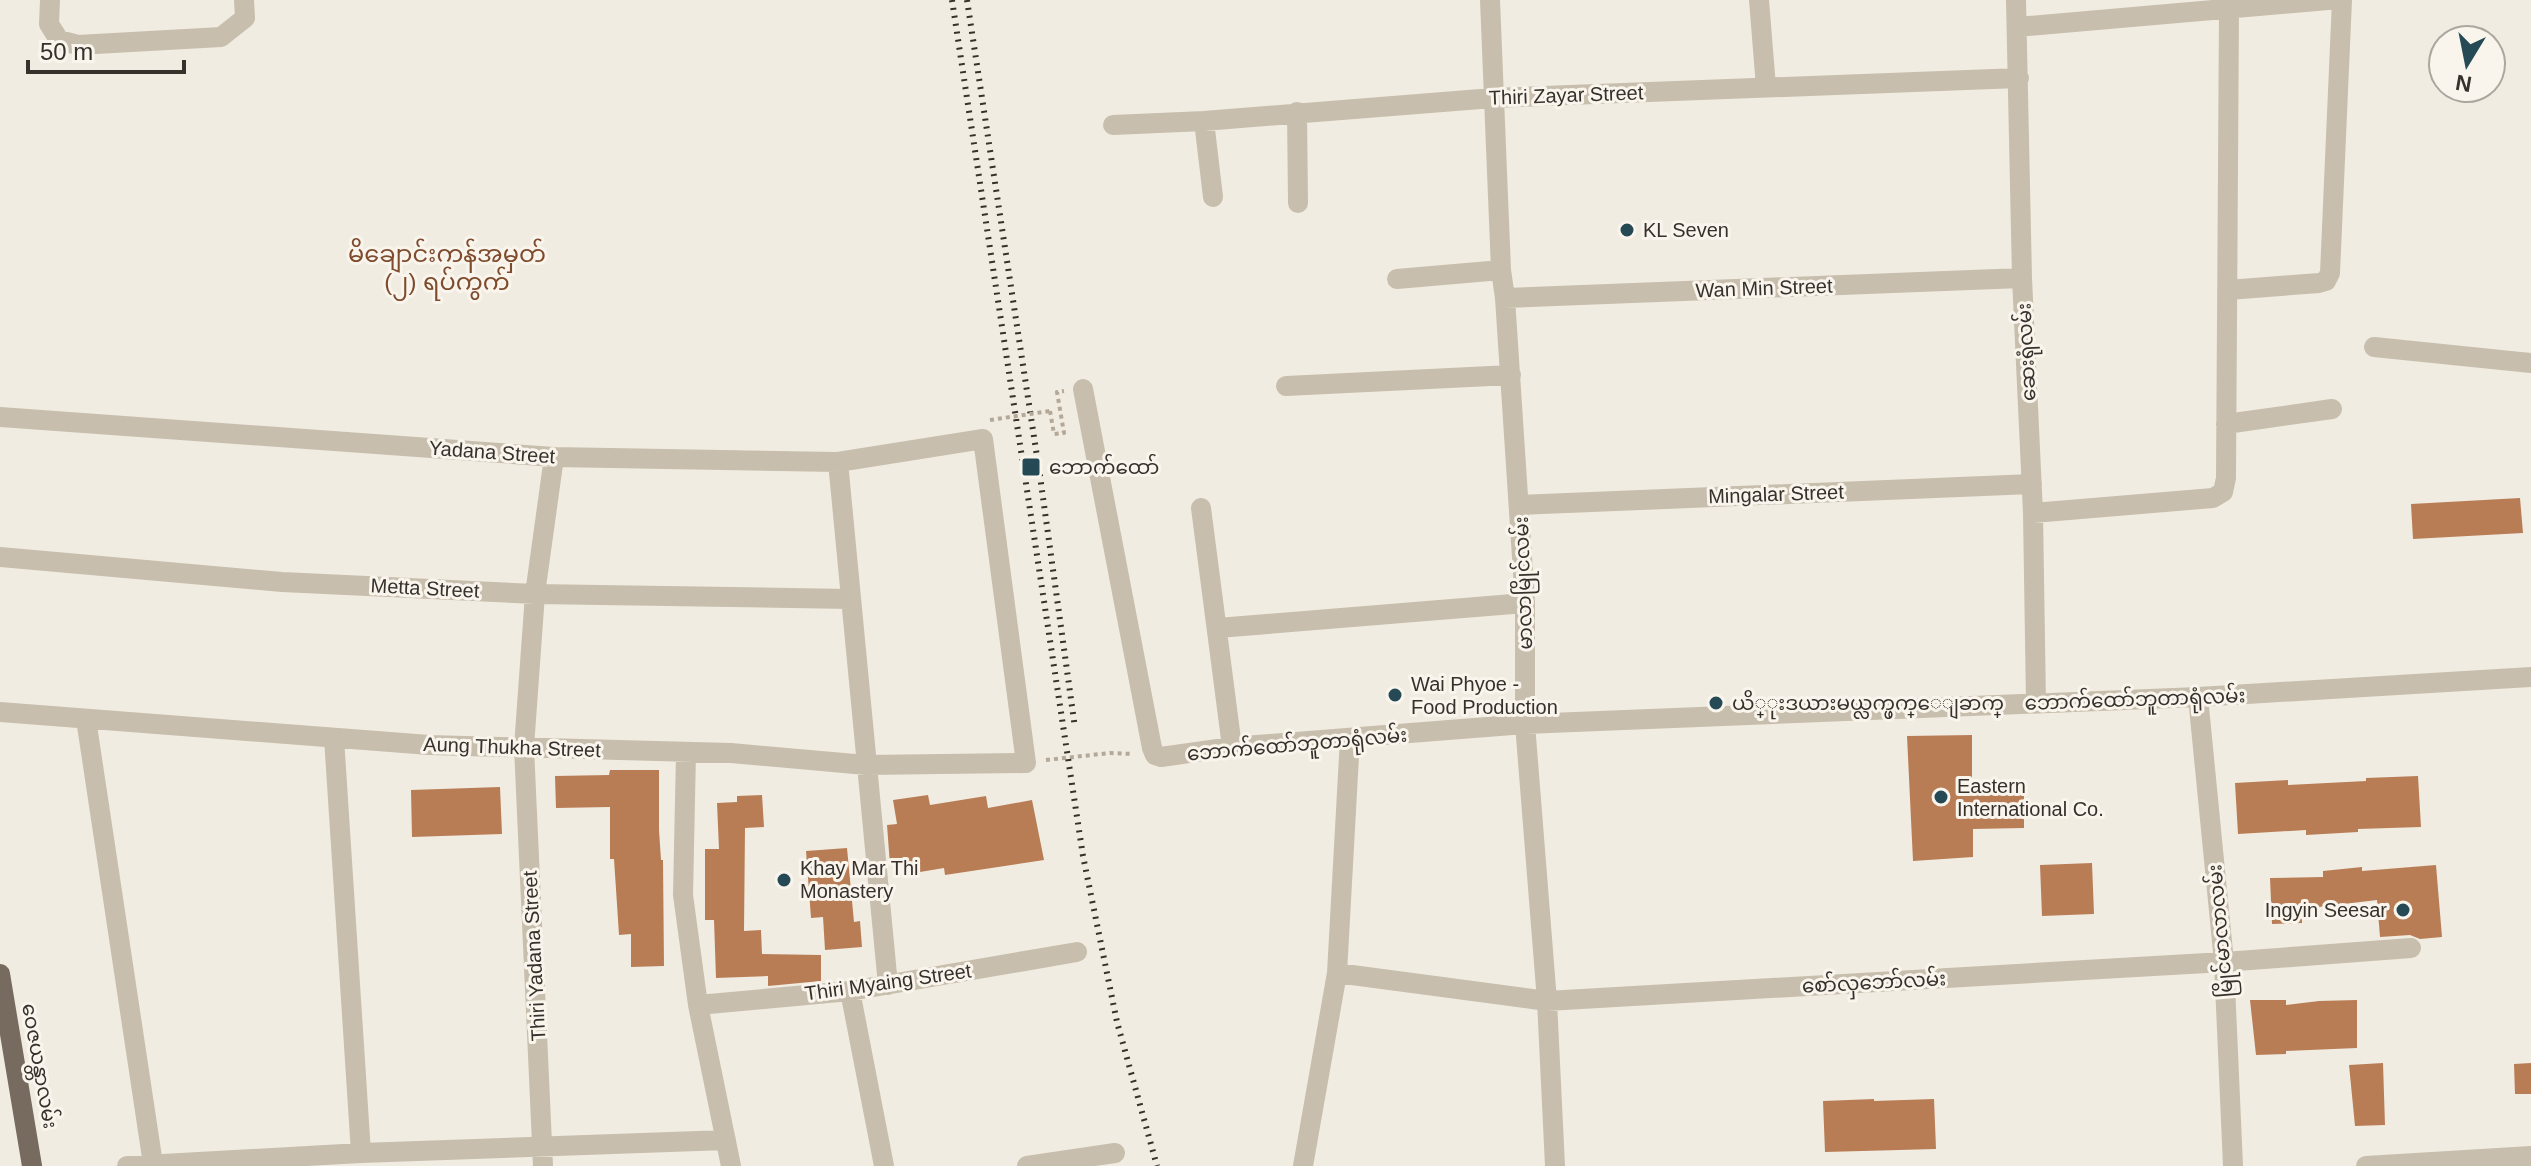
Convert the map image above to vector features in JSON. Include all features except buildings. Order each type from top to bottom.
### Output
[{"type":"main road","name":"ဝေဇယန္တာလမ်း","points":[[0,974],[32,1166]]},
{"type":"street","points":[[50,0],[49,24],[59,40],[78,45],[221,37],[245,18],[244,0]]},
{"type":"street","name":"မာလာမြိုင်လမ်း","points":[[1490,0],[1501,270],[1511,375],[1525,603],[1525,724],[1547,1001],[1555,1166]]},
{"type":"street","points":[[1759,0],[1766,87]]},
{"type":"street","name":"ဆေးရုံလမ်း","points":[[2016,0],[2022,278],[2033,513],[2036,703]]},
{"type":"street","points":[[2017,27],[2328,0]]},
{"type":"street","points":[[2228,290],[2319,283],[2326,281],[2330,273],[2342,0]]},
{"type":"street","points":[[2033,513],[2213,498],[2223,492],[2226,478],[2229,9]]},
{"type":"street","name":"Thiri Zayar Street","points":[[1113,125],[1204,121],[1493,98],[2019,78]]},
{"type":"street","points":[[1297,112],[1298,203]]},
{"type":"street","points":[[1204,121],[1213,197]]},
{"type":"street","points":[[1397,279],[1501,270]]},
{"type":"street","name":"Wan Min Street","points":[[1505,298],[2022,278]]},
{"type":"street","points":[[2374,347],[2531,363]]},
{"type":"street","points":[[1286,386],[1511,375]]},
{"type":"street","points":[[1083,389],[1155,755]]},
{"type":"street","points":[[2226,424],[2332,409]]},
{"type":"street","name":"Yadana Street","points":[[0,417],[554,457],[838,462],[986,430]]},
{"type":"street","points":[[986,430],[1026,763]]},
{"type":"street","name":"Thiri Yadana Street","points":[[543,1156],[524,747],[535,594],[554,457]]},
{"type":"street","points":[[838,462],[888,985]]},
{"type":"street","name":"Mingalar Street","points":[[1520,505],[2032,484]]},
{"type":"street","points":[[1201,508],[1232,747]]},
{"type":"street","name":"Metta Street","points":[[0,557],[282,582],[535,594],[851,599]]},
{"type":"street","points":[[1218,628],[1525,603]]},
{"type":"street","name":"ဘောက်ထော်ဘူတာရုံလမ်း","points":[[1155,755],[1161,757],[1232,747],[1525,724],[2198,697],[2531,677]]},
{"type":"street","name":"မြိုင်မာလာလမ်း","points":[[2198,697],[2224,962],[2233,1166]]},
{"type":"street","name":"Aung Thukha Street","points":[[0,712],[429,745],[731,753],[866,765],[1026,763]]},
{"type":"street","points":[[86,719],[153,1164]]},
{"type":"street","points":[[334,738],[361,1153]]},
{"type":"street","points":[[1303,1166],[1337,973],[1350,738]]},
{"type":"street","points":[[686,753],[683,895],[698,1005],[731,1166]]},
{"type":"street","name":"စော်လှဘော်လမ်း","points":[[1337,973],[1547,1001],[2224,962],[2411,948]]},
{"type":"street","name":"Thiri Myaing Street","points":[[698,1005],[850,991],[1077,952]]},
{"type":"street","points":[[850,991],[884,1166]]},
{"type":"street","points":[[127,1166],[361,1153],[543,1156],[726,1140]]},
{"type":"street","points":[[1027,1166],[1115,1153]]},
{"type":"street","points":[[2366,1166],[2531,1156]]},
{"type":"path","points":[[986,430],[1050,411],[1054,434],[1064,433],[1057,392],[1083,389]]},
{"type":"path","points":[[1026,763],[1110,753],[1155,755]]},
{"type":"railway","points":[[952,0],[1083,856],[1117,1022],[1157,1166]]},
{"type":"railway","points":[[967,0],[1075,728]]},
{"type":"place","name":"KL Seven","points":[[1627,230]]},
{"type":"place","name":"ဘောက်ထော်","points":[[1031,467]]},
{"type":"place","name":"Wai Phyoe - Food Production","points":[[1395,695]]},
{"type":"place","name":"ယိ္ုးဒယားမယ္လက္ဖက္ေျခာက္","points":[[1716,703]]},
{"type":"place","name":"Eastern International Co.","points":[[1941,797]]},
{"type":"place","name":"Khay Mar Thi Monastery","points":[[784,880]]},
{"type":"place","name":"Ingyin Seesar","points":[[2403,910]]},
{"type":"district","name":"မိချောင်းကန်အမှတ် (၂) ရပ်ကွက်","points":[[447,268]]}]
